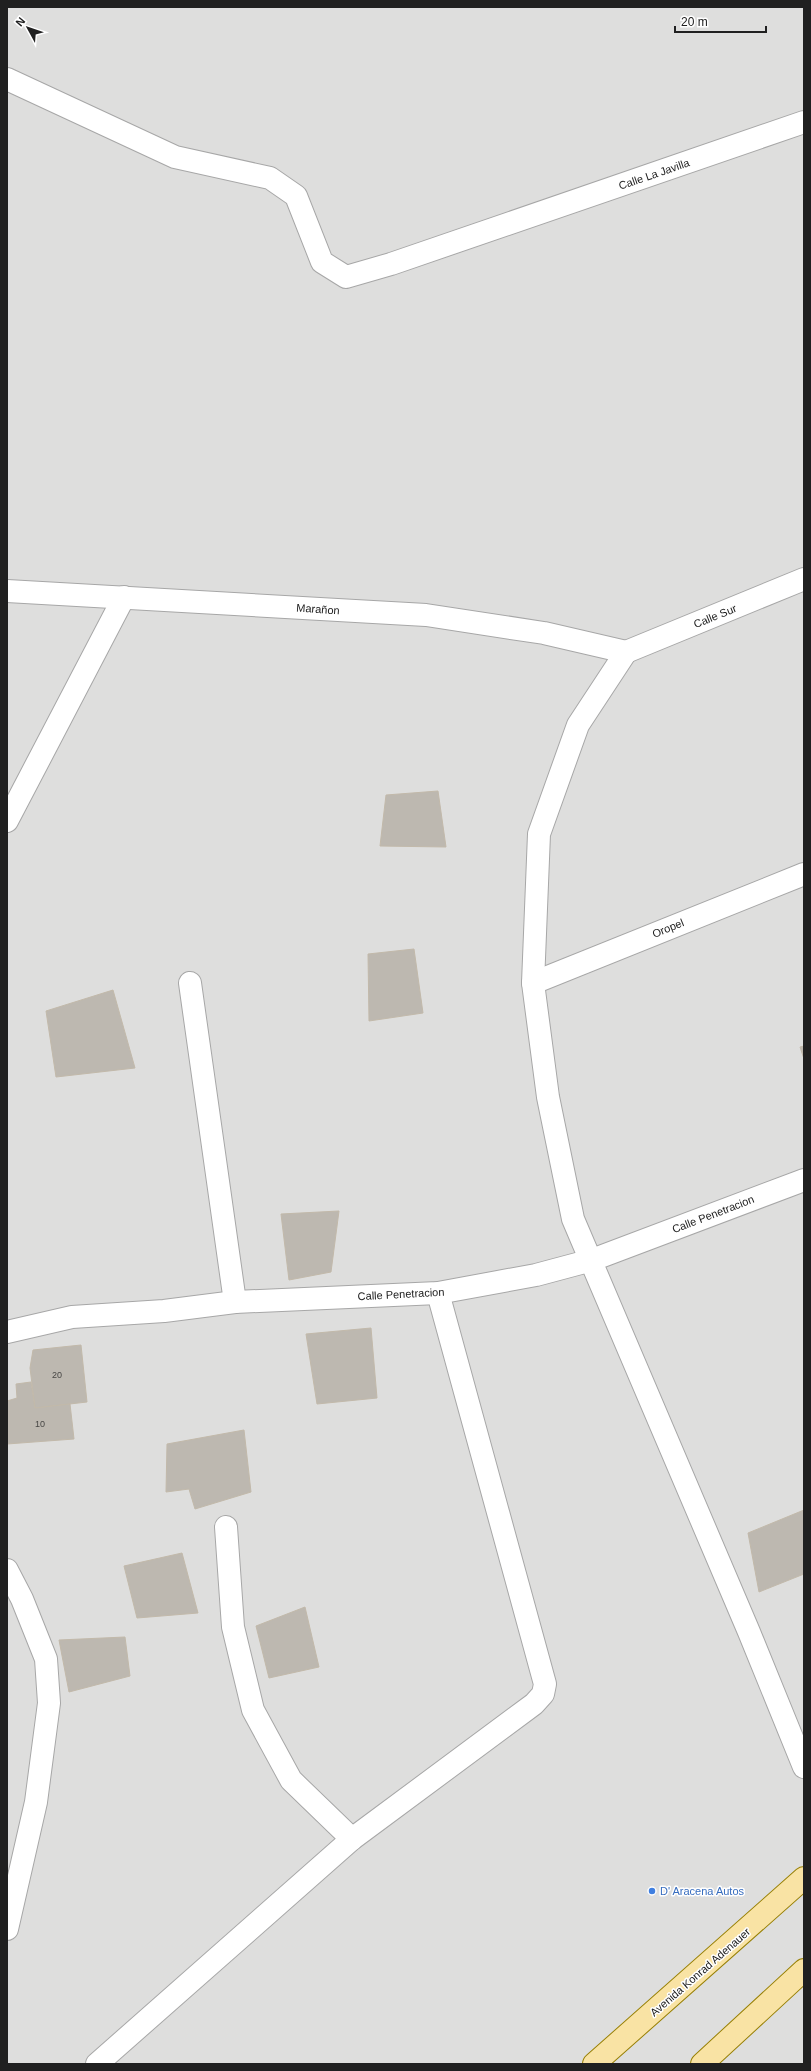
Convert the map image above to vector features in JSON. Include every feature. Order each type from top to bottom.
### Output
[{"type":"main road","name":"Avenida Konrad Adenauer","points":[[594,2064],[804,1878]]},
{"type":"main road","points":[[702,2064],[804,1970]]},
{"type":"street","name":"Calle La Javilla","points":[[7,79],[175,157],[270,178],[296,196],[322,262],[346,277],[392,264],[804,122]]},
{"type":"street","name":"Calle Sur","points":[[626,652],[804,579]]},
{"type":"street","name":"Marañon","points":[[7,591],[426,615],[544,633],[626,652]]},
{"type":"street","points":[[7,821],[124,597]]},
{"type":"street","points":[[626,652],[578,725],[539,834],[532,983],[548,1097],[573,1219],[592,1260],[804,1767]]},
{"type":"street","name":"Oropel","points":[[532,983],[804,874]]},
{"type":"street","points":[[190,983],[235,1302]]},
{"type":"street","name":"Calle Penetracion","points":[[7,1332],[72,1317],[164,1311],[235,1302],[438,1293],[536,1275],[592,1260],[804,1180]]},
{"type":"street","points":[[97,2064],[352,1839],[534,1704],[543,1694],[545,1684],[438,1293]]},
{"type":"street","points":[[226,1527],[233,1628],[253,1710],[291,1780],[352,1839]]},
{"type":"street","points":[[7,1570],[22,1598],[46,1659],[49,1703],[36,1802],[7,1929]]},
{"type":"shaded area","points":[[7,7],[804,7],[804,2064],[7,2064]]},
{"type":"building","points":[[438,791],[446,847],[380,846],[386,795]]},
{"type":"building","points":[[414,949],[423,1013],[369,1021],[368,954]]},
{"type":"building","points":[[113,990],[135,1068],[56,1077],[46,1011]]},
{"type":"building","points":[[804,1046],[804,1059],[800,1047]]},
{"type":"building","points":[[339,1211],[331,1272],[289,1280],[281,1214]]},
{"type":"building","points":[[371,1328],[377,1398],[317,1404],[306,1334]]},
{"type":"building","points":[[81,1345],[87,1402],[35,1408],[30,1368],[33,1350]]},
{"type":"building","points":[[31,1382],[35,1408],[70,1404],[74,1439],[7,1444],[7,1401],[17,1398],[16,1384]]},
{"type":"building","points":[[244,1430],[251,1492],[195,1509],[189,1489],[166,1492],[167,1444]]},
{"type":"building","points":[[804,1510],[804,1574],[759,1592],[748,1533]]},
{"type":"building","points":[[182,1553],[198,1613],[137,1618],[124,1566]]},
{"type":"building","points":[[305,1607],[319,1667],[269,1678],[256,1626]]},
{"type":"building","points":[[125,1637],[130,1676],[69,1692],[59,1640]]},
{"type":"place","name":"D' Aracena Autos","points":[[652,1891]]}]
